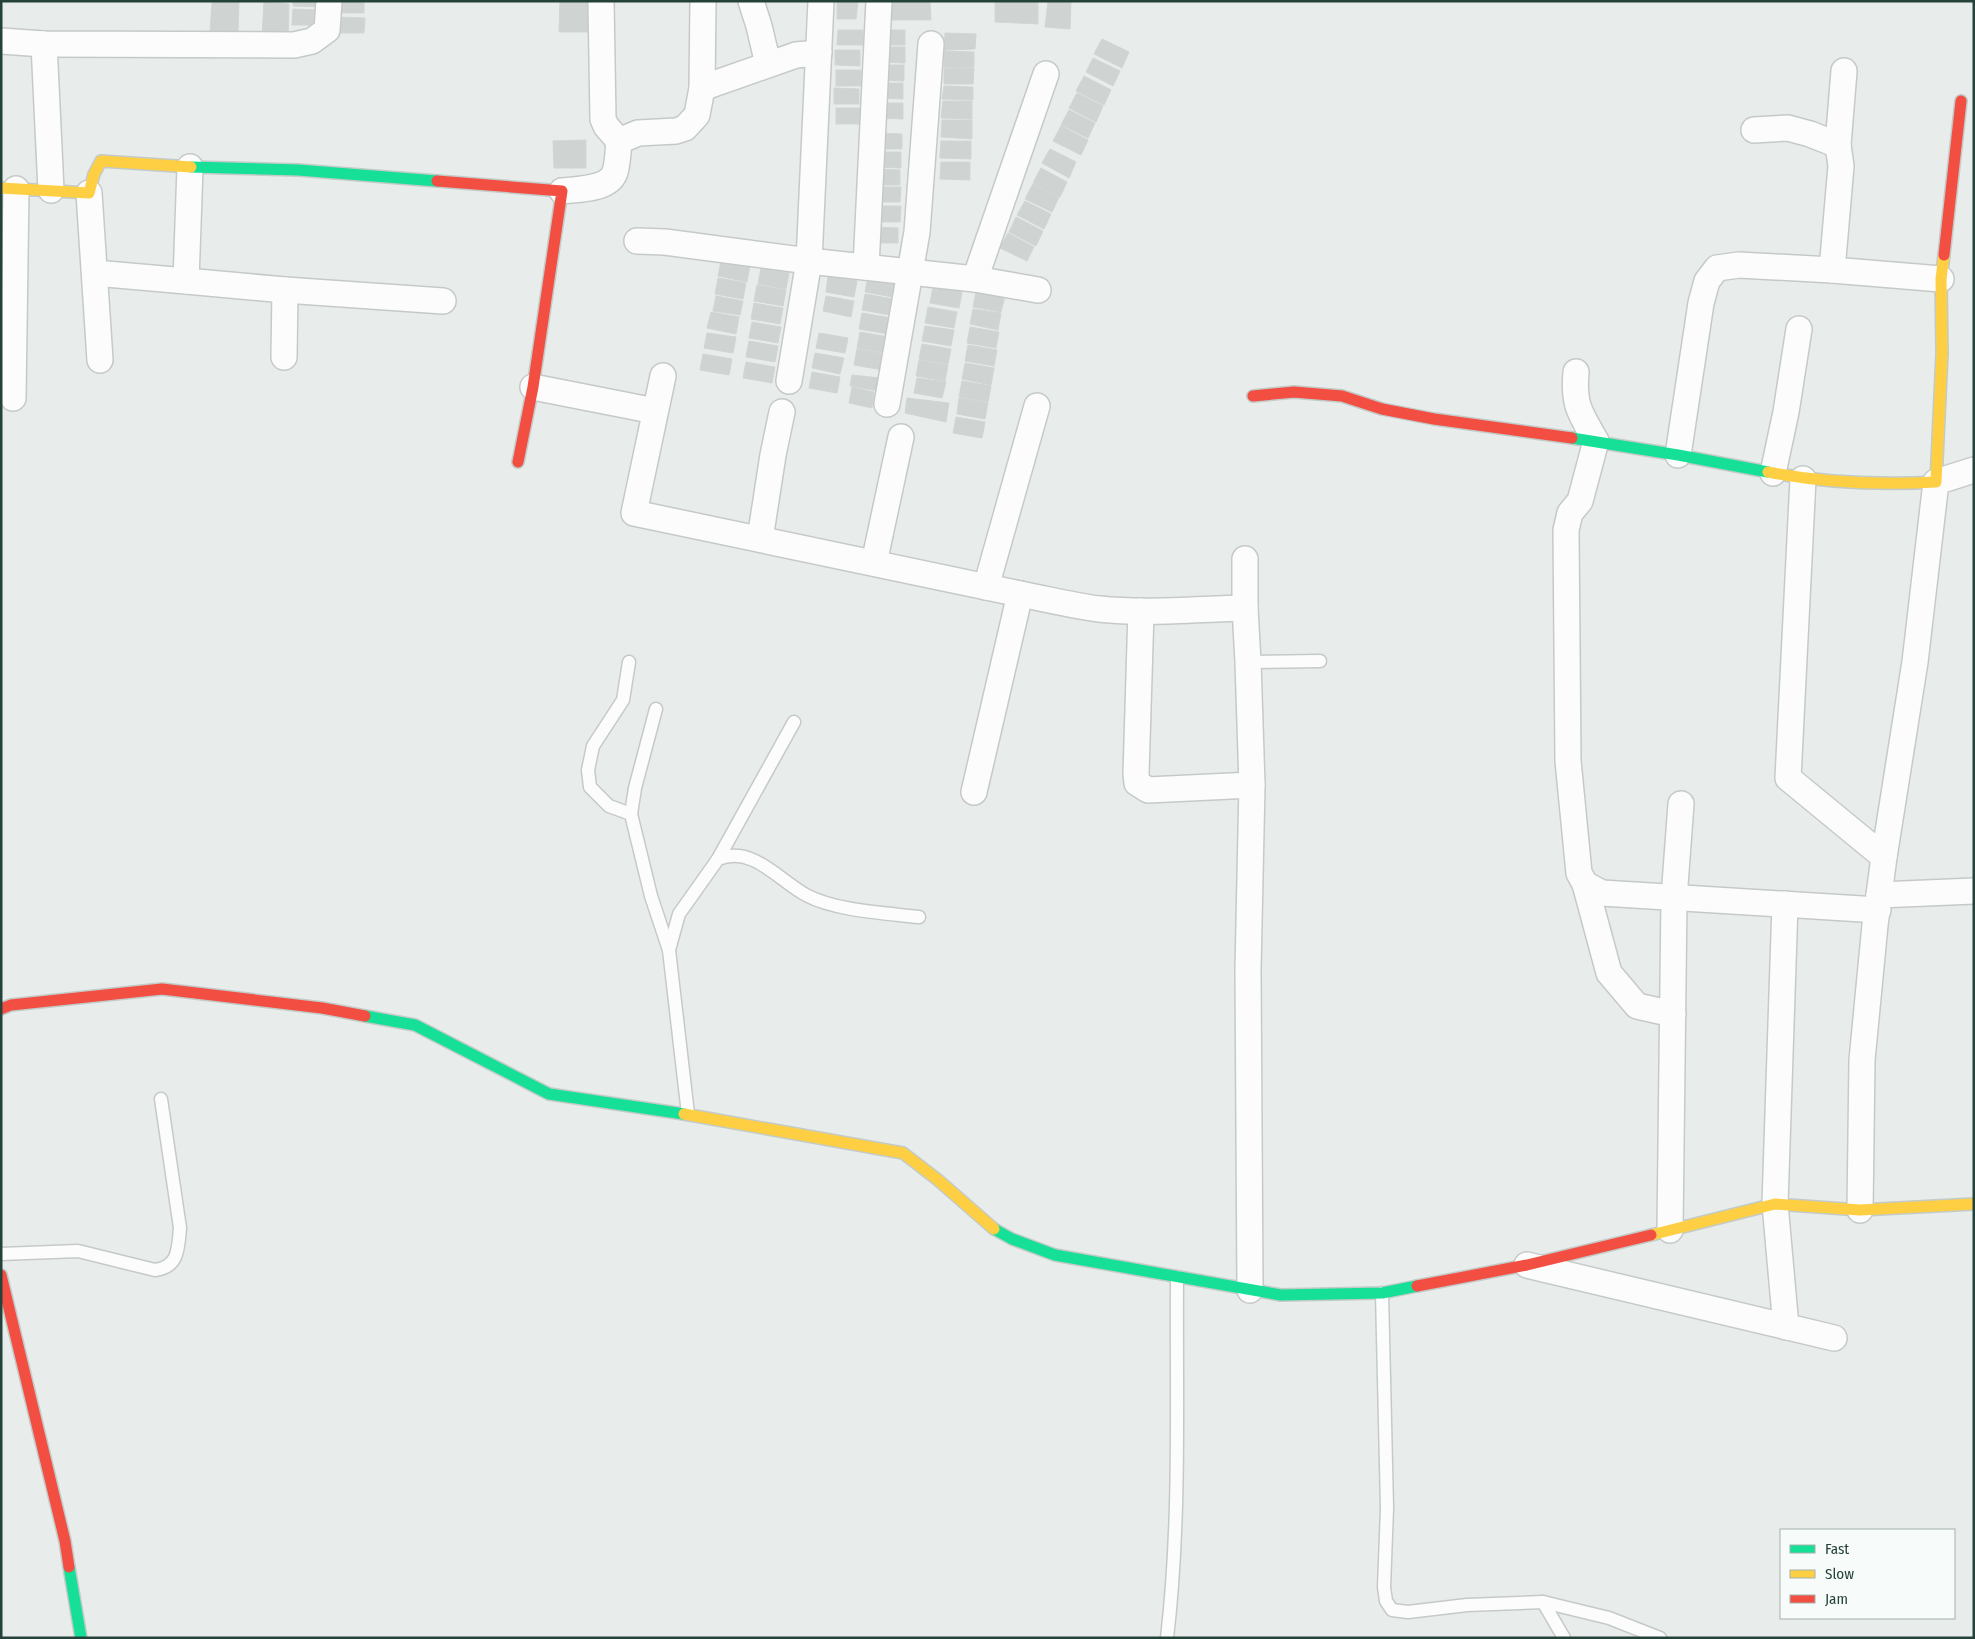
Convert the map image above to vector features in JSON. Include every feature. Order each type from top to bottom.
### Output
[{"type":"street","points":[[1,41],[44,44],[294,45],[312,41],[327,30],[329,1]]},
{"type":"street","points":[[601,1],[603,119],[606,126],[620,141]]},
{"type":"street","points":[[620,141],[638,133],[676,131],[684,128],[697,115],[702,88],[703,1]]},
{"type":"street","points":[[751,1],[760,26],[768,64]]},
{"type":"street","points":[[789,380],[809,261],[821,1]]},
{"type":"street","points":[[866,268],[879,1]]},
{"type":"street","points":[[44,44],[52,190]]},
{"type":"street","points":[[887,404],[917,232],[931,44]]},
{"type":"street","points":[[702,88],[796,55],[818,53]]},
{"type":"street","points":[[1832,270],[1841,166],[1838,145],[1844,71]]},
{"type":"street","points":[[975,279],[1046,74]]},
{"type":"street","points":[[1860,1210],[1862,1060],[1878,902],[1915,662],[1936,482],[1942,353],[1940,279],[1961,101]]},
{"type":"street","points":[[1754,130],[1788,128],[1838,145]]},
{"type":"street","points":[[100,360],[89,193],[94,174],[101,162],[298,170],[562,191],[597,186],[611,179],[615,172],[620,141]]},
{"type":"street","points":[[186,280],[190,167]]},
{"type":"street","points":[[13,398],[9,188],[89,193]]},
{"type":"street","points":[[518,462],[533,387],[562,191]]},
{"type":"street","points":[[637,241],[664,242],[866,268],[975,279],[1038,290]]},
{"type":"street","points":[[1678,455],[1701,303],[1707,280],[1717,268],[1739,266],[1832,270],[1940,279]]},
{"type":"street","points":[[95,273],[285,290],[443,301]]},
{"type":"street","points":[[284,357],[285,290]]},
{"type":"street","points":[[1773,474],[1786,412],[1799,329]]},
{"type":"street","points":[[1576,372],[1574,392],[1577,407],[1596,441],[1580,501],[1570,513],[1566,530],[1568,761],[1579,873],[1585,884],[1609,973],[1637,1006],[1672,1014]]},
{"type":"street","points":[[663,376],[634,513],[1088,607],[1141,611],[1245,608]]},
{"type":"street","points":[[533,387],[655,411]]},
{"type":"street","points":[[1252,396],[1294,392],[1342,396],[1382,409],[1434,419],[1596,441],[1803,479],[1903,484],[1936,482],[1974,470]]},
{"type":"street","points":[[986,586],[1037,406]]},
{"type":"street","points":[[760,539],[773,455],[782,412]]},
{"type":"street","points":[[874,563],[901,437]]},
{"type":"street","points":[[1803,479],[1788,778],[1884,857]]},
{"type":"street","points":[[1245,559],[1245,608],[1252,785],[1248,969],[1250,1290]]},
{"type":"street","points":[[974,792],[1020,594]]},
{"type":"street","points":[[1141,611],[1137,784],[1148,790],[1252,785]]},
{"type":"street","points":[[1670,1230],[1674,898],[1681,804]]},
{"type":"street","points":[[1585,884],[1602,893],[1785,904],[1878,902],[1974,891]]},
{"type":"street","points":[[1785,904],[1775,1204],[1786,1327]]},
{"type":"street","points":[[1,1009],[10,1005],[162,989],[322,1008],[415,1025],[549,1094],[688,1114],[903,1153],[938,1180],[991,1227],[1012,1239],[1055,1255],[1281,1296],[1382,1293],[1527,1265],[1775,1204],[1860,1210],[1974,1204]]},
{"type":"street","points":[[1527,1265],[1834,1338]]},
{"type":"street","points":[[1,1275],[7,1328],[66,1541],[81,1638]]},
{"type":"lane","points":[[1248,662],[1320,661]]},
{"type":"lane","points":[[629,662],[623,700],[594,746],[588,770],[590,787],[609,806],[631,814]]},
{"type":"lane","points":[[656,709],[635,788],[631,814],[651,896],[669,950],[688,1114]]},
{"type":"lane","points":[[669,950],[680,914],[718,859],[794,722]]},
{"type":"lane","points":[[718,859],[727,855],[737,855],[752,859],[800,892],[825,903],[919,917]]},
{"type":"lane","points":[[1,1254],[78,1251],[155,1270],[166,1268],[174,1260],[180,1228],[161,1098]]},
{"type":"lane","points":[[1168,1638],[1175,1521],[1177,1277]]},
{"type":"lane","points":[[1382,1293],[1388,1508],[1384,1587],[1386,1602],[1392,1610],[1408,1612],[1466,1606],[1543,1602],[1586,1611],[1620,1621],[1660,1638]]},
{"type":"lane","points":[[1543,1602],[1564,1638]]},
{"type":"building","points":[[212,1],[239,1],[238,33],[210,33]]},
{"type":"building","points":[[264,1],[289,4],[288,37],[262,37]]},
{"type":"building","points":[[293,1],[321,1],[321,7],[293,6]]},
{"type":"building","points":[[336,1],[364,1],[364,13],[336,13]]},
{"type":"building","points":[[560,1],[592,1],[591,32],[559,32]]},
{"type":"building","points":[[837,1],[858,1],[856,19],[837,19]]},
{"type":"building","points":[[891,1],[930,1],[931,20],[889,20]]},
{"type":"building","points":[[995,1],[1038,1],[1038,24],[995,22]]},
{"type":"building","points":[[1048,1],[1071,1],[1070,29],[1045,27]]},
{"type":"building","points":[[293,9],[321,10],[320,25],[292,25]]},
{"type":"building","points":[[337,17],[365,18],[364,33],[336,33]]},
{"type":"building","points":[[838,30],[863,30],[863,45],[837,45]]},
{"type":"building","points":[[880,30],[905,30],[905,45],[879,45]]},
{"type":"building","points":[[945,33],[976,34],[975,49],[944,50]]},
{"type":"building","points":[[1102,39],[1129,52],[1122,68],[1094,54]]},
{"type":"building","points":[[880,47],[905,47],[905,63],[879,62]]},
{"type":"building","points":[[835,50],[860,50],[860,66],[835,65]]},
{"type":"building","points":[[944,51],[974,52],[974,67],[944,68]]},
{"type":"building","points":[[1093,58],[1120,71],[1113,86],[1086,72]]},
{"type":"building","points":[[879,65],[904,65],[904,81],[879,80]]},
{"type":"building","points":[[974,68],[973,84],[944,84],[944,69]]},
{"type":"building","points":[[836,70],[861,70],[861,86],[836,86]]},
{"type":"building","points":[[1084,76],[1111,90],[1104,105],[1076,91]]},
{"type":"building","points":[[878,83],[903,83],[903,99],[878,98]]},
{"type":"building","points":[[944,86],[973,87],[973,100],[942,99]]},
{"type":"building","points":[[834,88],[859,89],[859,104],[834,104]]},
{"type":"building","points":[[1077,93],[1103,106],[1096,122],[1069,108]]},
{"type":"building","points":[[943,101],[972,101],[972,119],[941,118]]},
{"type":"building","points":[[878,103],[903,103],[903,119],[877,118]]},
{"type":"building","points":[[836,108],[861,108],[861,124],[836,124]]},
{"type":"building","points":[[1069,110],[1095,123],[1088,138],[1061,125]]},
{"type":"building","points":[[942,120],[972,120],[972,139],[941,137]]},
{"type":"building","points":[[1061,126],[1088,140],[1081,155],[1053,141]]},
{"type":"building","points":[[877,133],[902,134],[902,149],[877,149]]},
{"type":"building","points":[[586,140],[586,168],[554,168],[553,141]]},
{"type":"building","points":[[941,141],[971,141],[971,159],[940,158]]},
{"type":"building","points":[[1050,149],[1076,162],[1069,178],[1042,163]]},
{"type":"building","points":[[876,152],[901,152],[901,168],[876,167]]},
{"type":"building","points":[[941,162],[970,162],[970,180],[940,179]]},
{"type":"building","points":[[1041,168],[1067,182],[1060,197],[1033,183]]},
{"type":"building","points":[[875,169],[900,170],[900,185],[874,185]]},
{"type":"building","points":[[1033,184],[1059,197],[1052,212],[1025,199]]},
{"type":"building","points":[[876,187],[901,187],[900,202],[875,202]]},
{"type":"building","points":[[1025,201],[1051,214],[1044,229],[1017,215]]},
{"type":"building","points":[[876,206],[901,206],[900,222],[875,222]]},
{"type":"building","points":[[1016,217],[1043,231],[1036,246],[1009,232]]},
{"type":"building","points":[[873,227],[898,228],[898,243],[872,243]]},
{"type":"building","points":[[1008,233],[1034,247],[1027,261],[1000,248]]},
{"type":"building","points":[[721,261],[750,265],[747,282],[718,276]]},
{"type":"building","points":[[761,268],[789,273],[786,289],[758,284]]},
{"type":"building","points":[[828,276],[857,281],[854,297],[826,292]]},
{"type":"building","points":[[868,276],[897,281],[893,297],[865,292]]},
{"type":"building","points":[[718,278],[746,283],[743,299],[715,294]]},
{"type":"building","points":[[757,285],[786,290],[783,306],[754,301]]},
{"type":"building","points":[[933,287],[962,292],[959,308],[930,303]]},
{"type":"building","points":[[976,291],[1005,296],[1001,312],[973,307]]},
{"type":"building","points":[[865,294],[893,299],[890,315],[862,310]]},
{"type":"building","points":[[716,296],[743,301],[740,315],[713,311]]},
{"type":"building","points":[[826,296],[854,301],[851,317],[823,311]]},
{"type":"building","points":[[754,303],[783,308],[780,324],[751,319]]},
{"type":"building","points":[[928,307],[957,312],[954,328],[925,323]]},
{"type":"building","points":[[973,309],[1001,313],[998,330],[970,324]]},
{"type":"building","points":[[711,312],[739,317],[736,334],[707,328]]},
{"type":"building","points":[[862,313],[891,318],[888,334],[859,329]]},
{"type":"building","points":[[752,322],[781,327],[778,343],[749,338]]},
{"type":"building","points":[[925,326],[954,330],[951,346],[922,341]]},
{"type":"building","points":[[970,327],[999,332],[996,348],[967,343]]},
{"type":"building","points":[[860,332],[889,337],[886,353],[857,348]]},
{"type":"building","points":[[707,333],[736,337],[733,353],[704,348]]},
{"type":"building","points":[[819,333],[848,338],[845,353],[816,348]]},
{"type":"building","points":[[749,341],[778,346],[775,362],[746,357]]},
{"type":"building","points":[[922,344],[951,349],[948,364],[919,359]]},
{"type":"building","points":[[968,345],[997,350],[994,366],[965,361]]},
{"type":"building","points":[[857,349],[886,354],[883,370],[854,365]]},
{"type":"building","points":[[815,353],[844,358],[840,374],[812,368]]},
{"type":"building","points":[[703,354],[732,359],[729,375],[700,370]]},
{"type":"building","points":[[919,360],[948,365],[945,381],[916,376]]},
{"type":"building","points":[[746,362],[775,367],[772,383],[743,378]]},
{"type":"building","points":[[965,363],[994,368],[991,385],[962,379]]},
{"type":"building","points":[[812,372],[840,377],[837,393],[809,388]]},
{"type":"building","points":[[852,375],[880,378],[879,391],[850,386]]},
{"type":"building","points":[[917,378],[946,382],[942,398],[914,393]]},
{"type":"building","points":[[962,381],[991,386],[988,402],[959,397]]},
{"type":"building","points":[[852,387],[874,392],[872,408],[849,403]]},
{"type":"building","points":[[907,398],[949,403],[946,422],[905,413]]},
{"type":"building","points":[[959,398],[988,403],[985,419],[957,414]]},
{"type":"building","points":[[956,417],[985,422],[982,438],[953,433]]},
{"type":"traffic: fast","points":[[191,167],[298,170],[437,181]]},
{"type":"traffic: fast","points":[[1572,438],[1768,472]]},
{"type":"traffic: fast","points":[[365,1016],[415,1025],[549,1094],[684,1114]]},
{"type":"traffic: fast","points":[[994,1229],[1012,1239],[1055,1255],[1281,1295],[1382,1293],[1417,1286]]},
{"type":"traffic: fast","points":[[69,1567],[81,1638]]},
{"type":"traffic: slow","points":[[1,188],[89,193],[94,174],[101,161],[191,167]]},
{"type":"traffic: slow","points":[[1768,472],[1810,479],[1852,482],[1936,482],[1942,353],[1941,279],[1944,255]]},
{"type":"traffic: slow","points":[[684,1114],[903,1153],[938,1180],[994,1229]]},
{"type":"traffic: slow","points":[[1651,1235],[1775,1204],[1860,1210],[1974,1204]]},
{"type":"traffic: jam","points":[[1944,255],[1961,101]]},
{"type":"traffic: jam","points":[[437,181],[562,191],[533,387],[518,462]]},
{"type":"traffic: jam","points":[[1253,396],[1294,392],[1342,396],[1382,409],[1434,419],[1572,438]]},
{"type":"traffic: jam","points":[[1,1009],[11,1005],[162,989],[322,1008],[365,1016]]},
{"type":"traffic: jam","points":[[1417,1286],[1527,1265],[1651,1235]]},
{"type":"traffic: jam","points":[[1,1275],[65,1541],[69,1567]]}]
